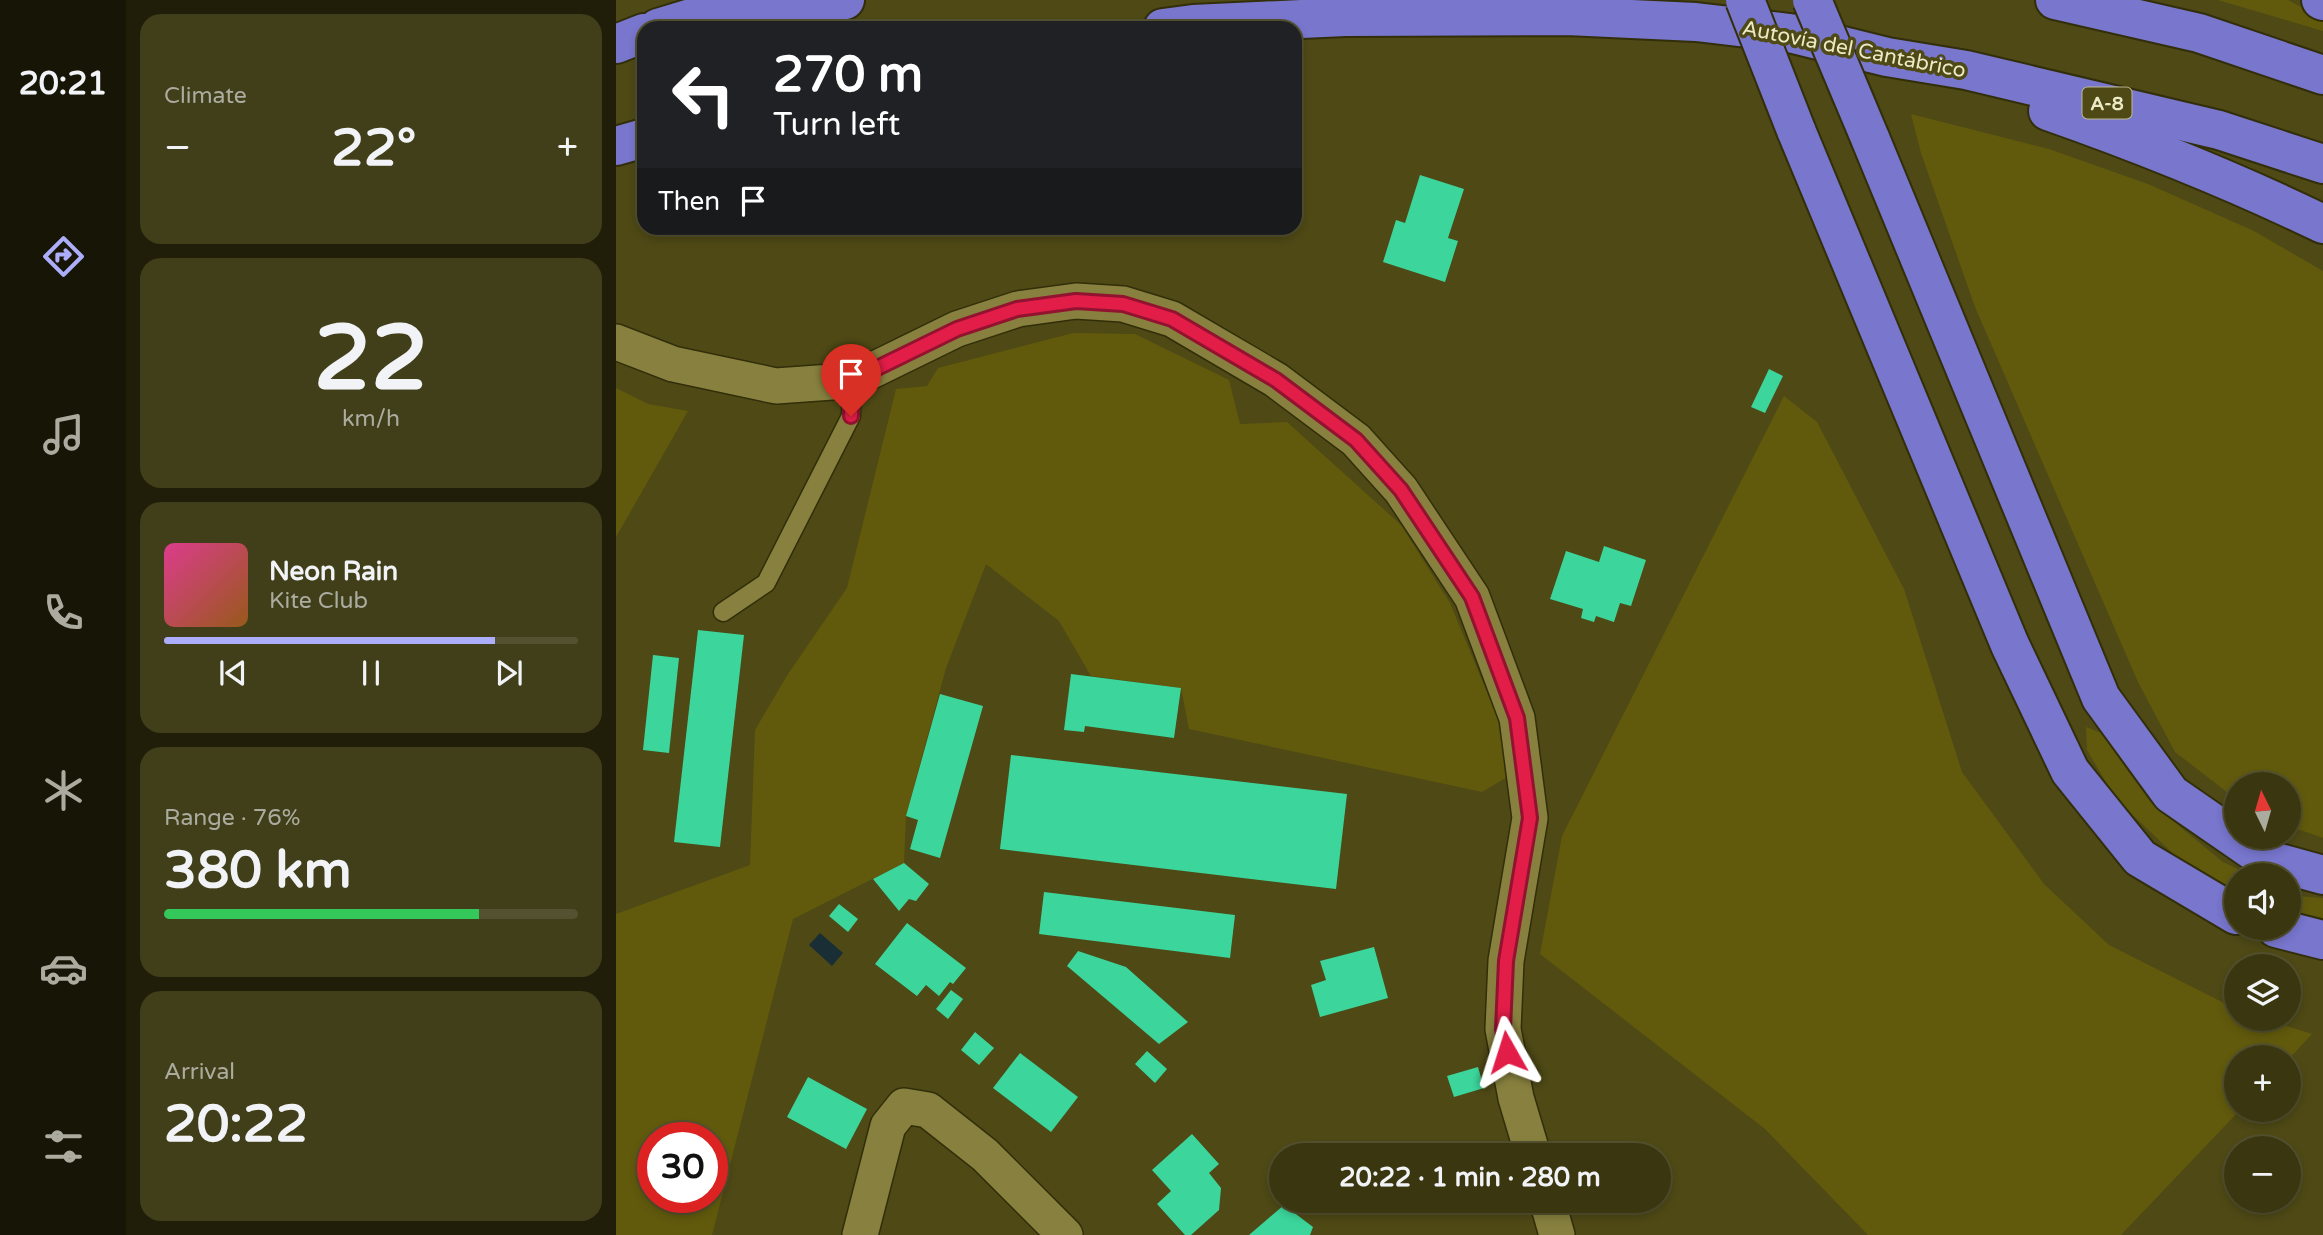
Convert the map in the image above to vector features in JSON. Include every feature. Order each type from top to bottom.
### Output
[{"type":"highway","points":[[681,21],[750,0]]},
{"type":"highway","points":[[760,21],[845,0]]},
{"type":"highway","points":[[1745,0],[1796,130],[2010,645],[2070,771],[2140,858],[2224,909]]},
{"type":"highway","points":[[1812,0],[2101,698],[2171,794],[2265,859],[2323,875]]},
{"type":"highway","points":[[2056,0],[2199,33],[2323,75]]},
{"type":"highway","name":"Autovía del Cantábrico","points":[[1244,21],[1345,17],[1567,16],[1696,22],[1790,33],[1886,57],[1966,70],[2219,130],[2323,164]]},
{"type":"highway","points":[[616,44],[637,36]]},
{"type":"highway","points":[[616,63],[637,56]]},
{"type":"highway","points":[[1886,57],[1959,79],[2109,133],[2251,189],[2323,225]]},
{"type":"highway","points":[[616,146],[637,140]]},
{"type":"highway","points":[[2301,934],[2323,940]]},
{"type":"street","points":[[616,342],[673,363],[776,386],[832,382],[867,373],[957,329],[1017,309],[1076,301],[1123,304],[1172,319],[1276,380],[1356,440],[1401,490],[1472,597],[1517,718],[1530,818],[1506,961],[1503,1029],[1516,1098],[1529,1143]]},
{"type":"street","points":[[860,1235],[888,1126],[904,1106],[928,1110],[985,1154],[1065,1235]]},
{"type":"street","points":[[1551,1213],[1558,1235]]},
{"type":"lane","points":[[723,612],[766,583],[851,416],[852,376]]},
{"type":"shaded area","points":[[2218,0],[2288,0],[2323,18],[2323,31]]},
{"type":"shaded area","points":[[1911,114],[2049,149],[2148,184],[2254,231],[2323,271],[2323,838],[2301,830],[2301,772],[2224,772],[2224,790],[2175,752],[2138,682],[1975,307],[1921,153]]},
{"type":"shaded area","points":[[1073,333],[1135,334],[1229,380],[1240,424],[1287,422],[1401,525],[1450,603],[1508,743],[1509,776],[1482,792],[1189,729],[1181,688],[1091,676],[1059,621],[986,564],[946,668],[906,816],[904,863],[793,919],[728,1173],[728,1122],[637,1122],[637,1213],[718,1213],[712,1235],[616,1235],[616,914],[750,865],[755,730],[788,674],[847,588],[896,389],[927,386],[938,368]]},
{"type":"shaded area","points":[[616,388],[648,404],[688,411],[616,537]]},
{"type":"shaded area","points":[[1784,396],[1817,422],[1904,589],[1962,772],[2044,884],[2109,945],[2224,1003],[2224,1031],[2301,1030],[2312,1034],[2301,1046],[2224,1045],[2224,1122],[2229,1122],[2121,1235],[1868,1235],[1765,1129],[1540,954],[1562,836]]},
{"type":"shaded area","points":[[2086,727],[2101,733],[2151,803],[2225,863],[2224,888],[2183,863],[2116,799],[2087,750]]},
{"type":"shaded area","points":[[2301,896],[2323,898],[2323,924],[2301,919]]},
{"type":"water","points":[[820,933],[843,953],[832,966],[809,945]]},
{"type":"building","points":[[1420,175],[1464,189],[1448,238],[1458,241],[1445,282],[1383,262],[1396,220],[1405,223]]},
{"type":"building","points":[[1769,369],[1783,376],[1765,413],[1751,407]]},
{"type":"building","points":[[1604,546],[1646,560],[1631,606],[1620,603],[1614,622],[1596,616],[1594,622],[1581,618],[1583,609],[1550,599],[1566,551],[1599,562]]},
{"type":"building","points":[[698,630],[744,635],[720,847],[674,842]]},
{"type":"building","points":[[653,655],[679,658],[669,753],[643,750]]},
{"type":"building","points":[[1071,674],[1181,688],[1174,738],[1085,726],[1084,732],[1064,730]]},
{"type":"building","points":[[940,694],[983,706],[940,858],[910,849],[918,820],[906,816]]},
{"type":"building","points":[[1011,755],[1347,794],[1336,889],[1000,849]]},
{"type":"building","points":[[904,863],[929,884],[916,901],[909,899],[899,911],[873,879]]},
{"type":"building","points":[[1044,892],[1235,915],[1230,958],[1039,934]]},
{"type":"building","points":[[839,904],[858,919],[848,932],[829,916]]},
{"type":"building","points":[[907,923],[966,968],[939,996],[926,985],[917,996],[875,964]]},
{"type":"building","points":[[1374,947],[1388,998],[1320,1017],[1311,985],[1326,980],[1320,961]]},
{"type":"building","points":[[1078,951],[1126,967],[1188,1022],[1159,1044],[1067,966]]},
{"type":"building","points":[[951,990],[963,999],[948,1019],[936,1009]]},
{"type":"building","points":[[975,1032],[994,1048],[979,1065],[961,1050]]},
{"type":"building","points":[[1147,1051],[1167,1069],[1155,1083],[1135,1064]]},
{"type":"building","points":[[1020,1053],[1078,1097],[1051,1132],[993,1088]]},
{"type":"building","points":[[1478,1067],[1484,1088],[1454,1097],[1447,1076]]},
{"type":"building","points":[[808,1077],[867,1109],[846,1149],[787,1117]]},
{"type":"building","points":[[1192,1134],[1219,1164],[1209,1173],[1221,1188],[1219,1210],[1191,1235],[1185,1235],[1157,1204],[1171,1191],[1152,1170]]},
{"type":"building","points":[[1275,1213],[1295,1213],[1313,1227],[1310,1235],[1249,1235]]},
{"type":"route","points":[[851,416],[852,376],[867,373],[957,329],[997,315],[1017,309],[1076,301],[1123,304],[1172,319],[1276,380],[1356,440],[1401,490],[1472,597],[1517,718],[1530,818],[1506,961],[1503,1029],[1507,1052]]}]
